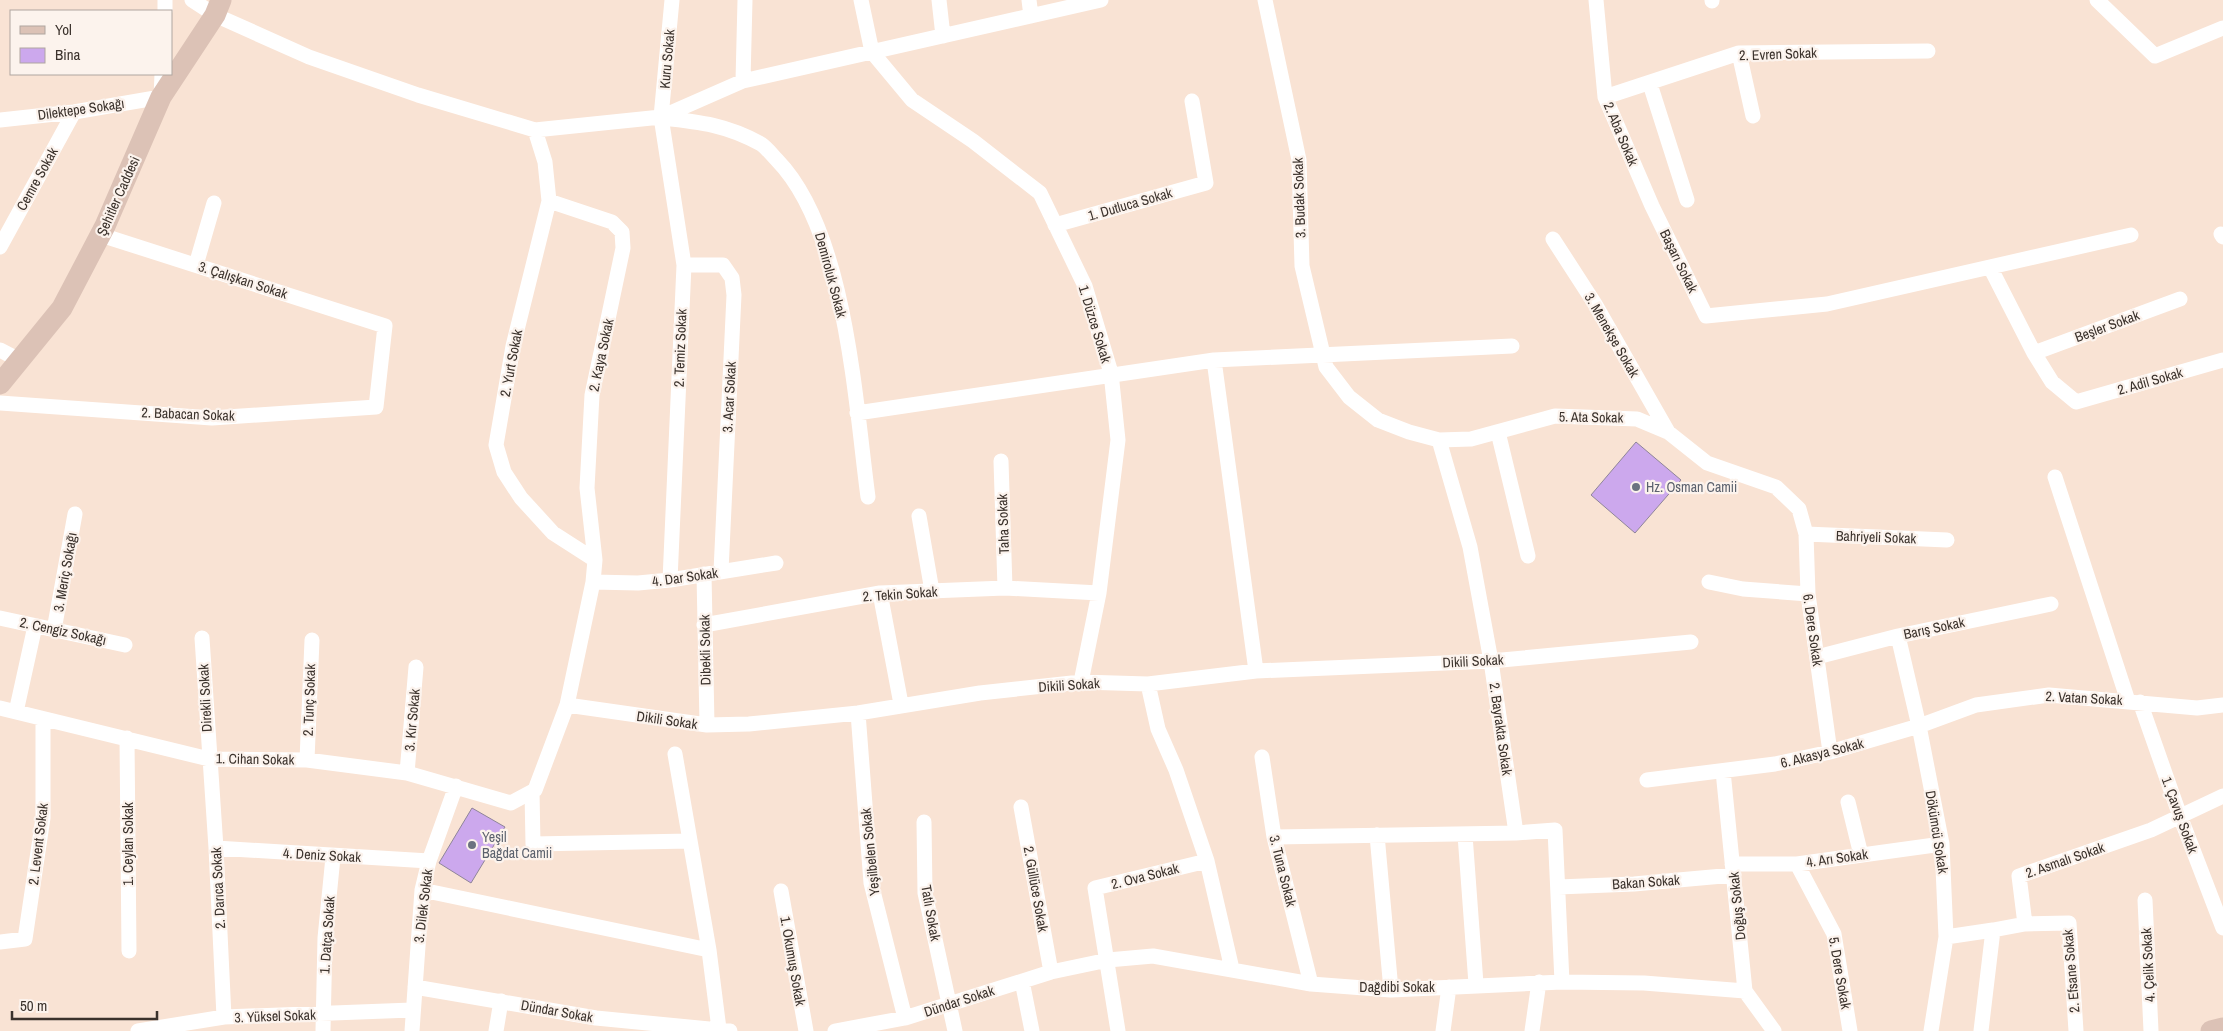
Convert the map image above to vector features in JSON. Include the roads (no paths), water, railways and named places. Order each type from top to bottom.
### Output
[{"type":"street","points":[[192,0],[218,8],[309,57],[418,94],[535,130],[661,118],[743,81],[1101,0]]},
{"type":"street","name":"Kuru Sokak","points":[[661,118],[672,0]]},
{"type":"street","points":[[743,81],[745,0]]},
{"type":"street","points":[[861,0],[872,52]]},
{"type":"street","points":[[939,0],[943,36]]},
{"type":"street","points":[[1029,0],[1031,16]]},
{"type":"street","name":"3. Budak Sokak","points":[[1265,0],[1300,160],[1302,266],[1324,361]]},
{"type":"street","name":"2. Aba Sokak","points":[[1596,0],[1605,97],[1652,206]]},
{"type":"street","points":[[2097,0],[2155,56],[2223,28]]},
{"type":"street","name":"Şehitler Caddesi","points":[[0,384],[21,361],[62,308],[101,235],[161,97],[218,8]]},
{"type":"street","name":"2. Evren Sokak","points":[[1605,97],[1650,84],[1739,53],[1928,51]]},
{"type":"street","name":"1. Düzce Sokak","points":[[872,52],[912,100],[973,142],[1040,194],[1085,286],[1111,373],[1118,440],[1099,593],[1081,682]]},
{"type":"street","points":[[1739,53],[1753,116]]},
{"type":"street","points":[[161,97],[162,75]]},
{"type":"street","points":[[1650,84],[1688,200]]},
{"type":"street","name":"Dilektepe Sokağı","points":[[0,120],[74,112],[161,97]]},
{"type":"street","name":"1. Dutluca Sokak","points":[[1055,225],[1206,183],[1192,101]]},
{"type":"street","name":"Cemre Sokak","points":[[0,247],[74,112]]},
{"type":"street","name":"2. Temiz Sokak","points":[[661,118],[684,265],[670,580]]},
{"type":"street","name":"Demiroluk Sokak","points":[[661,118],[717,124],[762,145],[791,175],[821,233],[842,311],[868,497]]},
{"type":"street","name":"2. Yurt Sokak","points":[[535,130],[545,162],[549,201],[513,346],[496,445],[504,472],[521,498],[553,533],[595,560]]},
{"type":"street","name":"2. Kaya Sokak","points":[[549,201],[612,222],[622,232],[623,248],[592,395],[587,488],[595,560]]},
{"type":"street","points":[[196,265],[214,203]]},
{"type":"street","name":"Başarı Sokak","points":[[1652,206],[1706,316],[1827,304],[1990,267]]},
{"type":"street","name":"3. Çalışkan Sokak","points":[[101,235],[385,326],[376,408]]},
{"type":"street","points":[[2034,353],[1990,267],[2131,235]]},
{"type":"street","name":"3. Menekşe Sokak","points":[[1552,239],[1595,304],[1668,432]]},
{"type":"street","name":"3. Acar Sokak","points":[[684,265],[723,265],[732,278],[734,295],[721,571]]},
{"type":"street","name":"Beşler Sokak","points":[[2034,353],[2180,299]]},
{"type":"street","points":[[857,413],[1111,373],[1214,360],[1324,361],[1512,346]]},
{"type":"street","points":[[0,350],[21,361]]},
{"type":"street","name":"2. Adil Sokak","points":[[2034,353],[2052,382],[2076,402],[2223,360]]},
{"type":"street","points":[[1214,360],[1256,671]]},
{"type":"street","name":"5. Ata Sokak","points":[[1324,361],[1348,397],[1378,420],[1409,432],[1439,440],[1471,439],[1555,416],[1637,419],[1668,432],[1707,463],[1776,487],[1799,509]]},
{"type":"street","name":"2. Babacan Sokak","points":[[0,403],[212,418],[376,408]]},
{"type":"street","points":[[1498,432],[1528,556]]},
{"type":"street","name":"2. Bayrakta Sokak","points":[[1439,440],[1470,547],[1491,661],[1516,832]]},
{"type":"street","name":"Taha Sokak","points":[[1001,461],[1005,588]]},
{"type":"street","name":"1. Çavuş Sokak","points":[[2055,477],[2134,701],[2223,928]]},
{"type":"street","name":"6. Dere Sokak","points":[[1799,509],[1806,534],[1808,594],[1830,752]]},
{"type":"street","name":"3. Meriç Sokağı","points":[[54,630],[75,514]]},
{"type":"street","points":[[919,516],[932,591]]},
{"type":"street","name":"Bahriyeli Sokak","points":[[1806,534],[1947,540]]},
{"type":"street","points":[[595,560],[593,582],[568,705],[535,790],[532,792],[533,844],[690,841]]},
{"type":"street","name":"4. Dar Sokak","points":[[593,582],[638,583],[670,580],[776,563]]},
{"type":"street","name":"Dibekli Sokak","points":[[704,574],[707,725]]},
{"type":"street","points":[[1709,582],[1743,589],[1808,594]]},
{"type":"street","name":"2. Tekin Sokak","points":[[704,626],[880,592],[1005,588],[1099,593]]},
{"type":"street","points":[[880,592],[902,704]]},
{"type":"street","name":"Barış Sokak","points":[[1818,657],[1898,636],[2051,604]]},
{"type":"street","name":"2. Cengiz Sokağı","points":[[0,618],[125,645]]},
{"type":"street","points":[[16,712],[35,626]]},
{"type":"street","name":"Dökümcü Sokak","points":[[1898,636],[1919,726],[1942,844],[1946,937],[1932,1031]]},
{"type":"street","name":"Direkli Sokak","points":[[202,638],[209,759]]},
{"type":"street","name":"2. Tunç Sokak","points":[[307,760],[312,640]]},
{"type":"street","name":"Dikili Sokak","points":[[568,705],[707,725],[750,724],[858,713],[902,704],[1081,682],[1148,684],[1256,671],[1491,661],[1691,642]]},
{"type":"street","name":"3. Kır Sokak","points":[[407,773],[416,667]]},
{"type":"street","points":[[1148,684],[1158,729],[1176,770],[1207,861],[1232,969]]},
{"type":"street","name":"2. Vatan Sokak","points":[[1919,726],[1976,705],[2049,695],[2197,708],[2223,705]]},
{"type":"street","name":"1. Cihan Sokak","points":[[0,708],[209,759],[307,760],[407,773],[511,803],[532,792]]},
{"type":"street","name":"Yeşilbelen Sokak","points":[[858,713],[871,883],[905,1018]]},
{"type":"street","name":"2. Levent Sokak","points":[[0,942],[25,938],[44,818],[43,719]]},
{"type":"street","name":"6. Akasya Sokak","points":[[1647,780],[1775,764],[1830,752],[1919,726]]},
{"type":"street","name":"1. Ceylan Sokak","points":[[128,738],[129,951]]},
{"type":"street","points":[[676,754],[709,950],[725,1030]]},
{"type":"street","name":"3. Tuna Sokak","points":[[1262,757],[1274,837],[1311,984]]},
{"type":"street","name":"2. Darıca Sokak","points":[[209,759],[216,848],[224,1017]]},
{"type":"street","name":"Doğuş Sokak","points":[[1723,772],[1745,991]]},
{"type":"street","name":"3. Dilek Sokak","points":[[412,1031],[422,890],[429,861],[456,786]]},
{"type":"street","name":"2. Asmalı Sokak","points":[[2024,924],[2019,876],[2151,830],[2223,796]]},
{"type":"street","points":[[1848,802],[1861,855]]},
{"type":"street","name":"2. Güllüce Sokak","points":[[1021,807],[1051,972]]},
{"type":"street","name":"Tatlı Sokak","points":[[924,822],[925,893],[955,1031]]},
{"type":"street","points":[[1274,837],[1465,834],[1556,830],[1562,982]]},
{"type":"street","points":[[1465,834],[1476,984]]},
{"type":"street","points":[[1377,835],[1391,990]]},
{"type":"street","name":"4. Arı Sokak","points":[[1733,869],[1797,864],[1942,844]]},
{"type":"street","name":"4. Deniz Sokak","points":[[216,848],[334,857],[429,861]]},
{"type":"street","name":"1. Datça Sokak","points":[[322,1031],[325,938],[334,857]]},
{"type":"street","name":"2. Ova Sokak","points":[[1108,960],[1095,888],[1207,861]]},
{"type":"street","name":"5. Dere Sokak","points":[[1797,864],[1834,934],[1850,1031]]},
{"type":"street","name":"Bakan Sokak","points":[[1558,887],[1634,884],[1733,869]]},
{"type":"street","points":[[422,890],[709,950]]},
{"type":"street","name":"1. Okumuş Sokak","points":[[781,891],[806,1031]]},
{"type":"street","name":"4. Çelik Sokak","points":[[2145,900],[2151,1031]]},
{"type":"street","name":"2. Efsane Sokak","points":[[2024,924],[2068,923],[2076,1031]]},
{"type":"street","points":[[1946,937],[2024,924]]},
{"type":"street","points":[[1981,1031],[1993,930]]},
{"type":"street","name":"Dağdibi Sokak","points":[[1051,972],[1108,960],[1153,956],[1311,984],[1391,990],[1476,984],[1562,982],[1644,983],[1745,991]]},
{"type":"street","points":[[1108,960],[1118,1031]]},
{"type":"street","name":"Dündar Sokak","points":[[835,1031],[860,1029],[905,1018],[1051,972]]},
{"type":"street","points":[[1022,981],[1032,1031]]},
{"type":"street","points":[[1532,1031],[1538,982]]},
{"type":"street","name":"Dündar Sokak","points":[[415,987],[596,1018],[725,1030]]},
{"type":"street","points":[[1443,1031],[1449,987]]},
{"type":"street","points":[[1745,991],[1774,1031]]},
{"type":"street","points":[[496,1031],[501,1001]]},
{"type":"street","name":"3. Yüksel Sokak","points":[[138,1031],[224,1017],[412,1010]]},
{"type":"street","points":[[2211,1031],[2223,1028]]},
{"type":"place","name":"Hz. Osman Camii","points":[[1636,487]]},
{"type":"place","name":"Yeşil Bağdat Camii","points":[[472,845]]}]
